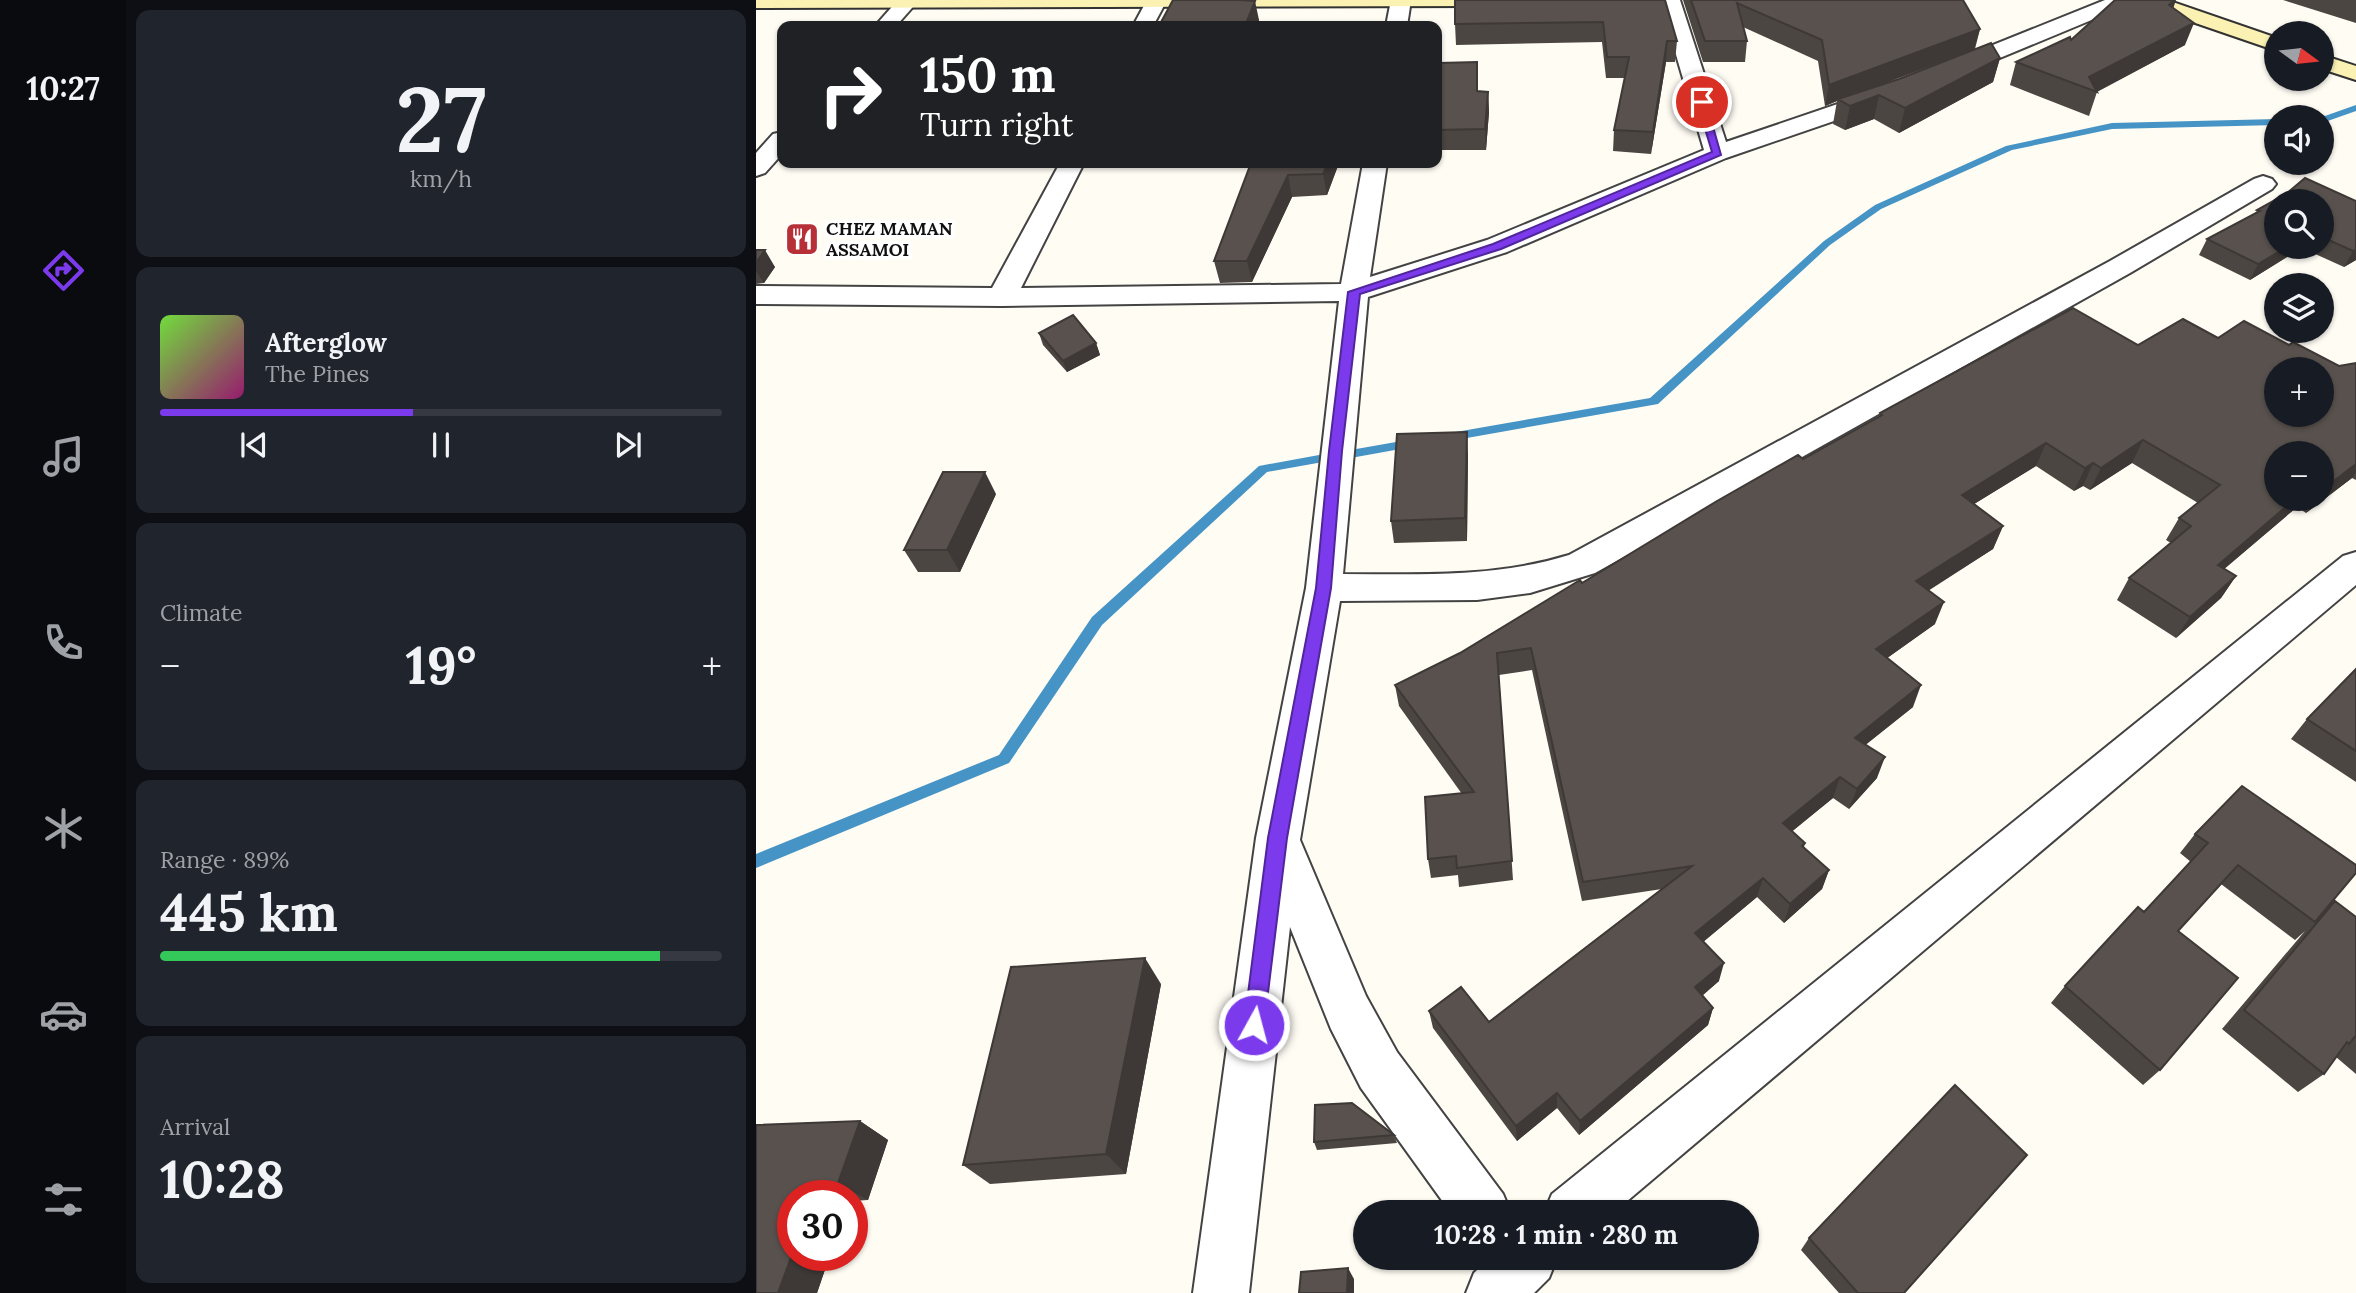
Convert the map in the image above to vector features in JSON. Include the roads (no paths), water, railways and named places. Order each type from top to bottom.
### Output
[{"type":"street","points":[[1398,21],[1401,0]]},
{"type":"street","points":[[756,2],[1484,0]]},
{"type":"street","points":[[1670,0],[1717,153]]},
{"type":"street","points":[[756,295],[1002,297],[1354,292],[1497,246],[1717,153],[1917,83],[2123,0]]},
{"type":"street","points":[[2147,0],[2264,41]]},
{"type":"street","points":[[1146,21],[1156,1]]},
{"type":"street","points":[[891,21],[908,2]]},
{"type":"street","points":[[2334,66],[2356,74]]},
{"type":"street","points":[[756,168],[777,145]]},
{"type":"street","points":[[1002,297],[1069,168]]},
{"type":"street","points":[[1220,1293],[1278,838],[1324,588],[1354,292],[1374,168]]},
{"type":"street","points":[[1324,588],[1477,587],[1530,580],[1582,564],[2120,267],[2263,184]]},
{"type":"street","points":[[1587,1200],[2356,565]]},
{"type":"street","points":[[1278,838],[1348,1012],[1379,1070],[1474,1200]]},
{"type":"waterway","points":[[2334,116],[2356,108]]},
{"type":"waterway","points":[[1450,437],[1654,401],[1827,243],[1878,207],[2009,148],[2112,126],[2264,122]]},
{"type":"waterway","points":[[1345,455],[1413,443]]},
{"type":"waterway","points":[[756,861],[1004,759],[1097,621],[1263,469],[1330,457]]},
{"type":"place","name":"CHEZ MAMAN ASSAMOI","points":[[802,239]]}]
